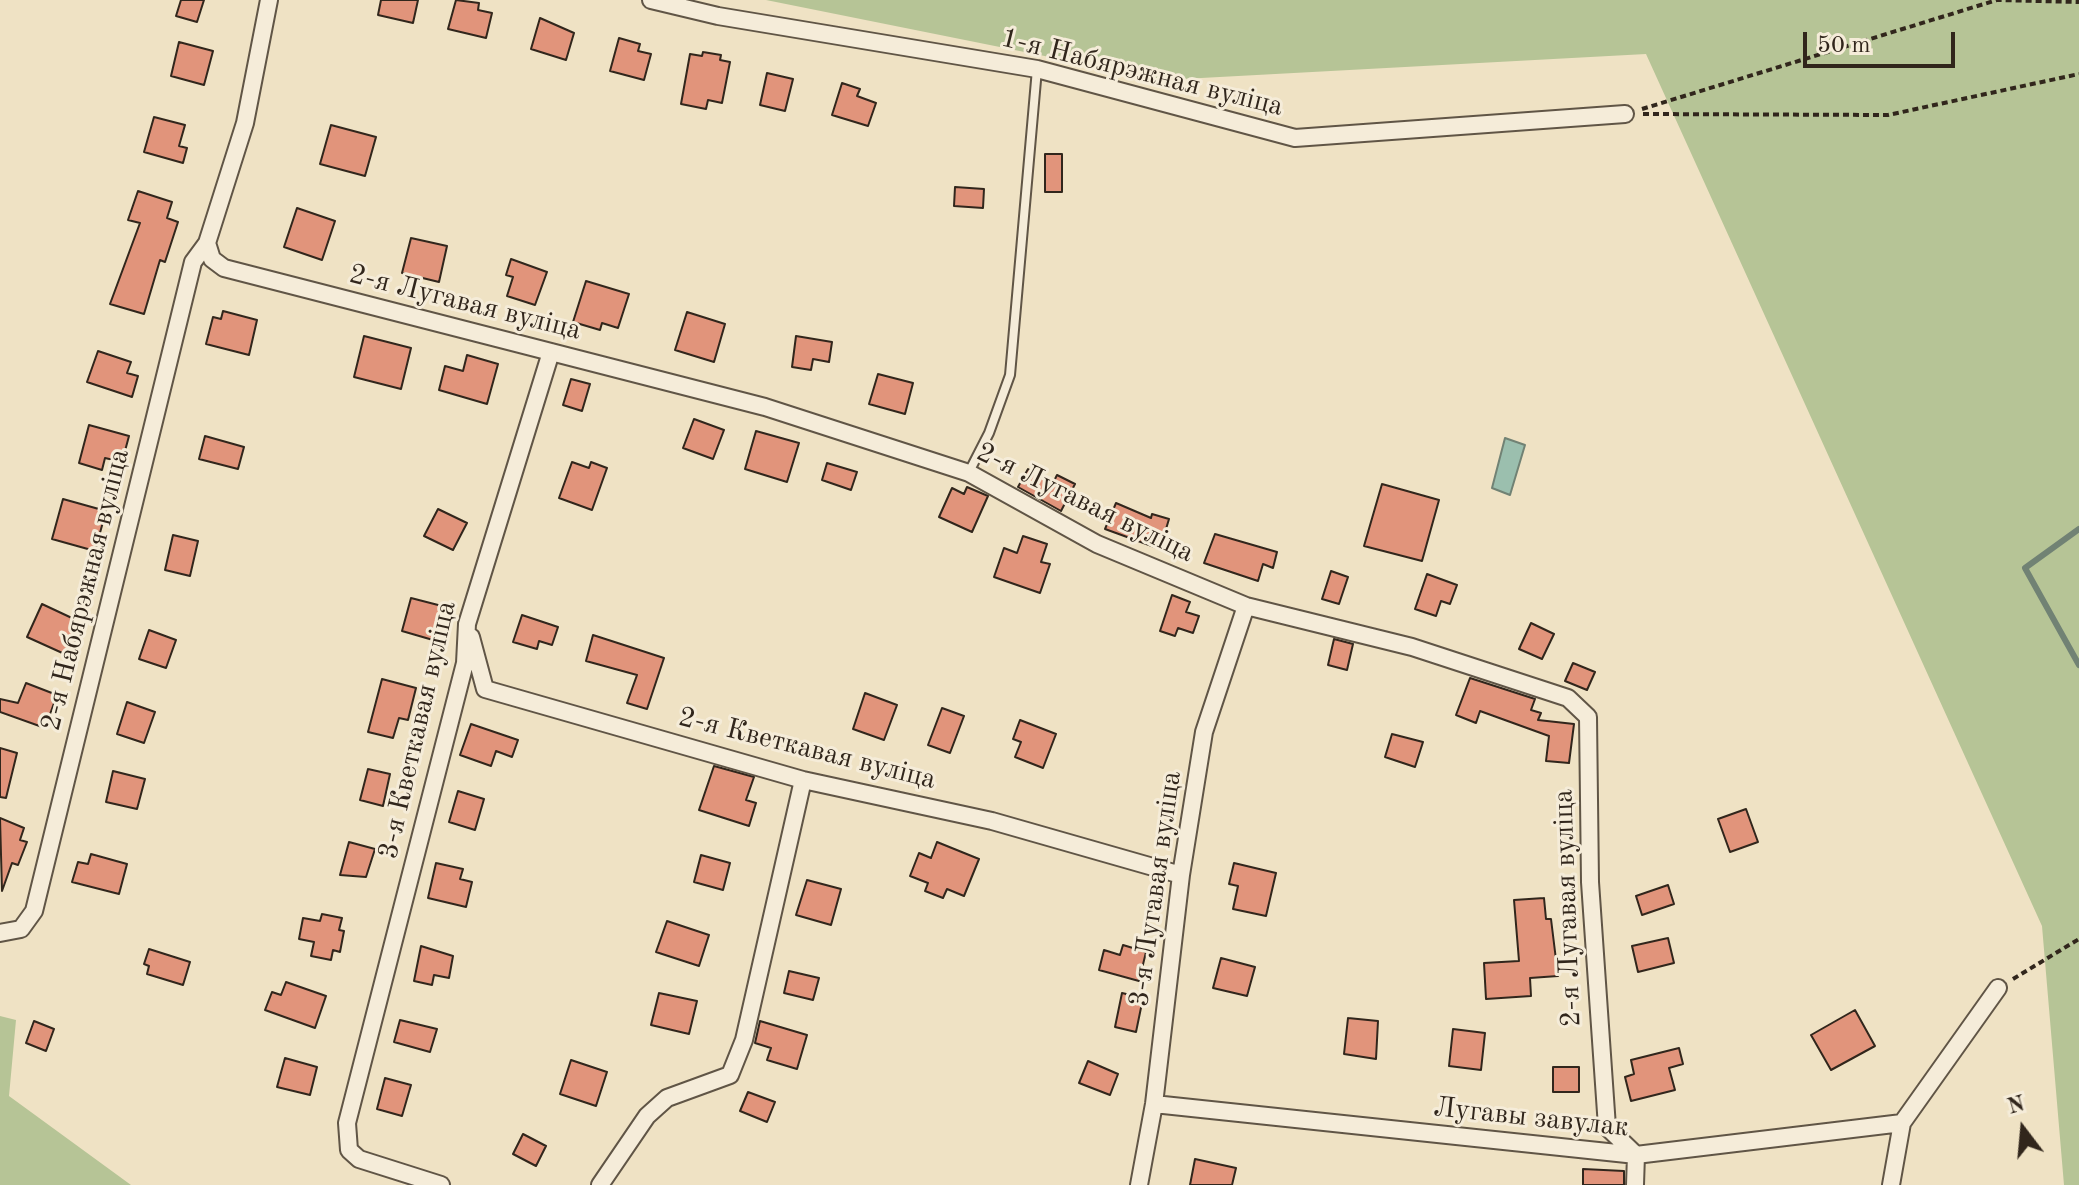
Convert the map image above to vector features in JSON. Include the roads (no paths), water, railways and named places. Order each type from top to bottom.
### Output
[{"type":"street","name":"2-я Набярэжная вуліца","points":[[0,933],[21,929],[34,911],[193,262],[207,243],[245,123],[269,0]]},
{"type":"street","name":"1-я Набярэжная вуліца","points":[[651,0],[718,16],[1037,69],[1295,138],[1625,114]]},
{"type":"street","name":"2-я Лугавая вуліца","points":[[207,243],[212,259],[224,268],[765,407],[969,473],[1097,544],[1246,606],[1427,651],[1568,698],[1588,717],[1590,882],[1607,1127],[1636,1155]]},
{"type":"street","name":"3-я Кветкавая вуліца","points":[[441,1185],[359,1159],[349,1150],[347,1123],[465,663],[467,624],[551,352]]},
{"type":"street","name":"3-я Лугавая вуліца","points":[[1139,1185],[1154,1104],[1181,875],[1204,732],[1246,606]]},
{"type":"street","name":"2-я Кветкавая вуліца","points":[[467,624],[485,689],[803,780],[992,821],[1181,875]]},
{"type":"street","points":[[600,1185],[647,1116],[667,1098],[730,1075],[744,1040],[803,780]]},
{"type":"street","points":[[1891,1185],[1902,1123],[1998,988]]},
{"type":"street","name":"Лугавы завулак","points":[[1154,1104],[1636,1155],[1902,1123]]},
{"type":"street","points":[[1635,1185],[1636,1155]]},
{"type":"lane","points":[[969,473],[989,433],[1010,375],[1037,69]]},
{"type":"waterway","points":[[2079,529],[2025,568],[2079,665]]}]
